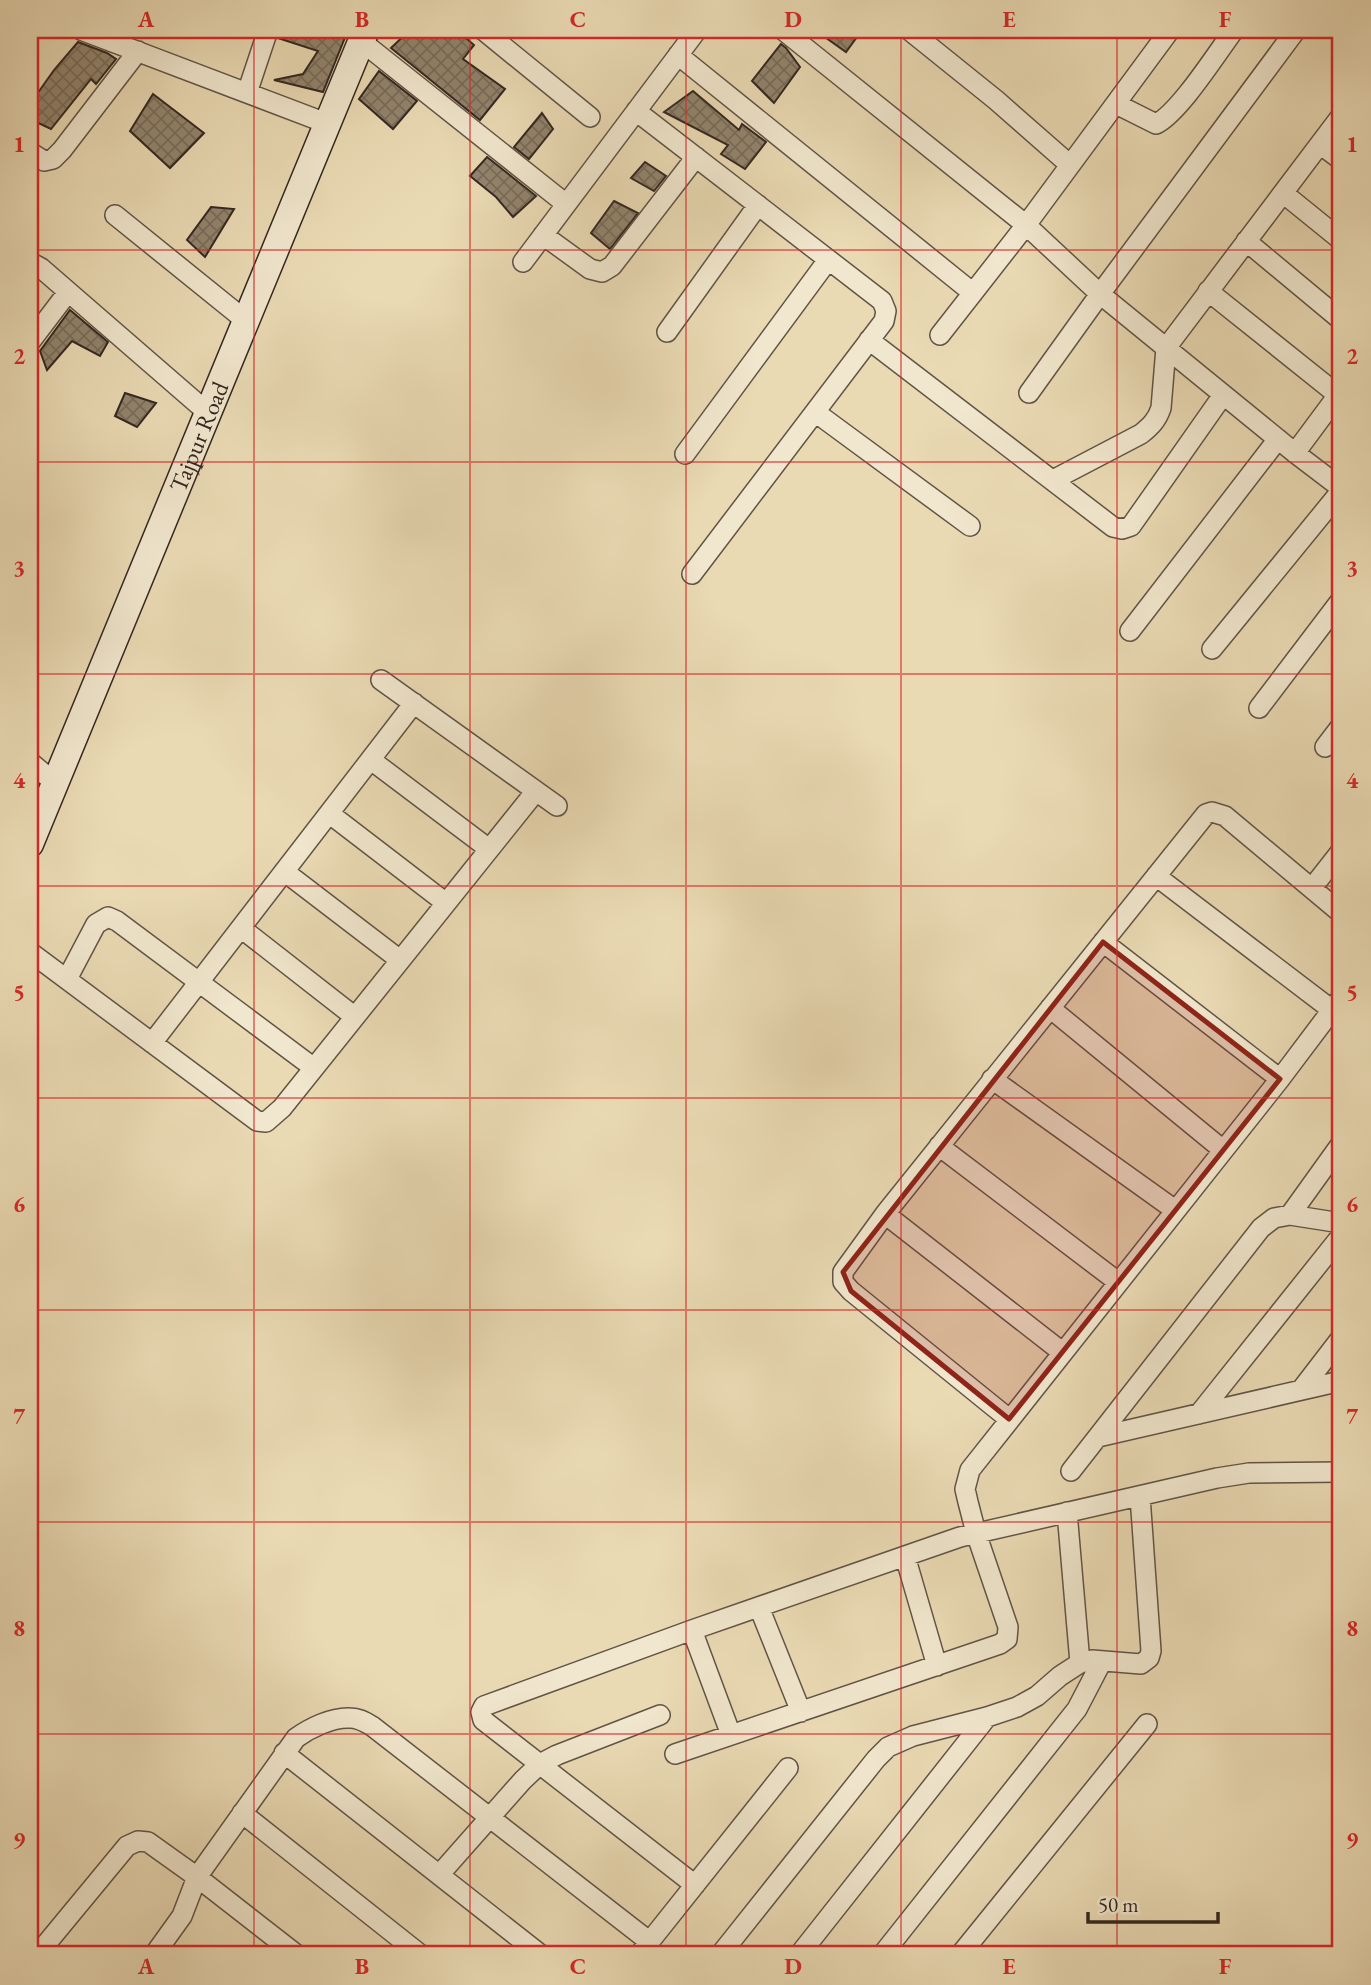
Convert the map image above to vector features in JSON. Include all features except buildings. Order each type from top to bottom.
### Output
[{"type":"main road","name":"Tajpur Road","points":[[30,844],[363,36]]},
{"type":"street","points":[[82,30],[326,123]]},
{"type":"street","points":[[247,93],[268,30]]},
{"type":"street","points":[[483,30],[590,117]]},
{"type":"street","points":[[523,262],[697,30]]},
{"type":"street","points":[[783,30],[1026,225],[1100,294],[1341,489],[1212,649]]},
{"type":"street","points":[[909,30],[996,100],[1070,165]]},
{"type":"street","points":[[940,335],[1026,225],[1170,30]]},
{"type":"street","points":[[1116,104],[1156,124],[1164,120],[1178,106],[1234,30]]},
{"type":"street","points":[[1029,393],[1297,30]]},
{"type":"street","points":[[363,36],[566,204]]},
{"type":"street","points":[[30,152],[44,161],[52,159],[62,150],[138,51]]},
{"type":"street","points":[[678,55],[973,293]]},
{"type":"street","points":[[636,111],[882,301],[886,311],[884,321],[692,574]]},
{"type":"street","points":[[1053,480],[1141,434],[1152,425],[1161,408],[1166,348],[1341,116]]},
{"type":"street","points":[[1320,144],[1341,160]]},
{"type":"street","points":[[543,235],[590,269],[602,272],[612,266],[696,157]]},
{"type":"street","points":[[1283,193],[1341,240]]},
{"type":"street","points":[[667,332],[758,205]]},
{"type":"street","points":[[115,215],[245,320]]},
{"type":"street","points":[[1246,241],[1341,320]]},
{"type":"street","points":[[685,454],[828,260]]},
{"type":"street","points":[[30,262],[41,268],[207,412]]},
{"type":"street","points":[[1208,291],[1340,393],[1295,453]]},
{"type":"street","points":[[30,342],[68,292]]},
{"type":"street","points":[[869,340],[1113,527],[1122,529],[1131,526],[1223,394]]},
{"type":"street","points":[[815,412],[970,526]]},
{"type":"street","points":[[1130,631],[1278,439]]},
{"type":"street","points":[[1259,708],[1341,600]]},
{"type":"street","points":[[381,680],[557,806]]},
{"type":"street","points":[[152,1043],[414,703]]},
{"type":"street","points":[[1325,747],[1341,726]]},
{"type":"street","points":[[371,760],[489,849]]},
{"type":"street","points":[[30,762],[55,783]]},
{"type":"street","points":[[30,951],[257,1121],[266,1122],[274,1117],[314,1068],[536,791]]},
{"type":"street","points":[[1009,1419],[850,1291],[843,1282],[843,1272],[885,1214],[1201,819],[1212,812],[1225,816],[1341,913]]},
{"type":"street","points":[[330,814],[446,903]]},
{"type":"street","points":[[1312,888],[1341,851]]},
{"type":"street","points":[[285,872],[400,960]]},
{"type":"street","points":[[675,1754],[937,1666],[1000,1644],[1007,1639],[1008,1627],[976,1533],[965,1489],[967,1478],[976,1461],[1280,1079],[1336,1004],[1156,876]]},
{"type":"street","points":[[67,979],[96,924],[108,917],[314,1068]]},
{"type":"street","points":[[241,928],[355,1017]]},
{"type":"street","points":[[1103,942],[1280,1079]]},
{"type":"street","points":[[1050,1008],[1223,1150]]},
{"type":"street","points":[[992,1080],[1175,1210]]},
{"type":"street","points":[[1290,1215],[1341,1144]]},
{"type":"street","points":[[939,1146],[1118,1282]]},
{"type":"street","points":[[885,1214],[1062,1352]]},
{"type":"street","points":[[1071,1471],[1261,1228],[1274,1218],[1290,1215],[1341,1223]]},
{"type":"street","points":[[1199,1414],[1341,1236]]},
{"type":"street","points":[[1301,1390],[1341,1338]]},
{"type":"street","points":[[1098,1437],[1341,1381]]},
{"type":"street","points":[[695,1885],[483,1720],[481,1712],[484,1706],[692,1630],[976,1533],[1217,1478],[1249,1473],[1341,1472]]},
{"type":"street","points":[[720,1955],[888,1747],[914,1736],[1017,1707],[1037,1696],[1080,1663],[1092,1660],[1141,1664],[1149,1658],[1151,1651],[1140,1496]]},
{"type":"street","points":[[1067,1512],[1080,1663]]},
{"type":"street","points":[[905,1556],[937,1666]]},
{"type":"street","points":[[759,1607],[801,1712]]},
{"type":"street","points":[[692,1630],[732,1735]]},
{"type":"street","points":[[882,1955],[1077,1709],[1102,1661]]},
{"type":"street","points":[[439,1875],[540,1764],[660,1715]]},
{"type":"street","points":[[154,1955],[182,1916],[197,1877],[296,1738],[308,1730],[348,1717],[360,1719],[372,1726],[645,1949],[788,1768]]},
{"type":"street","points":[[799,1955],[987,1717]]},
{"type":"street","points":[[960,1955],[1147,1724]]},
{"type":"street","points":[[285,1753],[541,1955]]},
{"type":"street","points":[[242,1813],[421,1955]]},
{"type":"street","points":[[37,1955],[127,1846],[138,1841],[149,1842],[297,1955]]},
{"type":"highlighted area","points":[[1103,942],[1280,1079],[1009,1419],[851,1291],[843,1272]]}]
